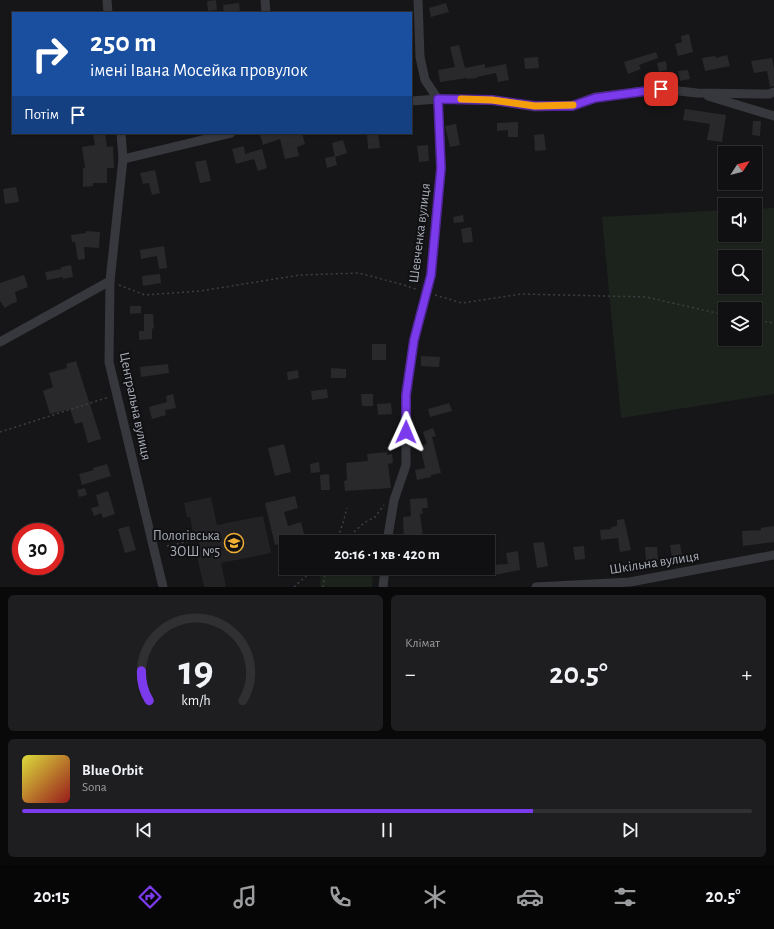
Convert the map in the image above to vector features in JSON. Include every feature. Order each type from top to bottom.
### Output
[{"type":"street","points":[[107,0],[108,12]]},
{"type":"street","points":[[265,0],[266,12]]},
{"type":"street","points":[[418,0],[420,57],[425,80],[438,99]]},
{"type":"street","points":[[412,101],[438,99],[492,100],[535,106],[572,106],[595,98],[661,89],[697,93],[769,94],[774,92]]},
{"type":"street","points":[[697,93],[774,116]]},
{"type":"street","name":"Шевченка вулиця","points":[[388,535],[394,500],[406,465],[406,395],[414,340],[431,275],[441,168],[438,99]]},
{"type":"street","name":"Центральна вулиця","points":[[121,134],[123,159],[110,281],[109,362],[163,587]]},
{"type":"street","points":[[123,159],[227,134]]},
{"type":"street","points":[[0,342],[110,281]]},
{"type":"street","name":"Шкільна вулиця","points":[[536,587],[630,582],[774,555]]},
{"type":"street","points":[[383,587],[384,575]]},
{"type":"path","points":[[110,281],[146,295],[200,291],[300,275],[359,274],[404,285],[462,303],[521,294],[646,297],[718,313]]},
{"type":"path","points":[[762,321],[774,323]]},
{"type":"path","points":[[0,432],[116,394]]},
{"type":"path","points":[[351,535],[364,523],[375,517],[385,501]]},
{"type":"path","points":[[339,535],[347,508]]},
{"type":"path","points":[[167,546],[199,539]]},
{"type":"path","points":[[294,587],[307,575]]},
{"type":"path","points":[[323,587],[325,575]]},
{"type":"shaded area","points":[[774,208],[774,394],[621,418],[602,217],[718,210],[718,242],[762,242],[762,209]]},
{"type":"shaded area","name":"Пологівська ЗОШ №5","points":[[211,497],[217,525],[263,516],[271,553],[221,563],[226,587],[204,587],[195,548],[200,547],[197,532],[193,533],[190,517],[187,517],[184,503]]},
{"type":"shaded area","points":[[321,575],[373,575],[372,587],[320,587]]},
{"type":"building","points":[[216,0],[217,10],[208,11],[207,1]]},
{"type":"building","points":[[239,3],[240,12],[224,12],[223,5]]},
{"type":"building","points":[[446,3],[449,12],[431,17],[429,8]]},
{"type":"building","points":[[689,34],[693,52],[678,56],[675,44],[682,42],[681,36]]},
{"type":"building","points":[[459,45],[465,68],[485,64],[485,68],[506,64],[509,80],[498,82],[496,73],[477,78],[440,82],[438,70],[455,67],[450,47]]},
{"type":"building","points":[[656,52],[658,58],[639,65],[641,69],[628,74],[624,62]]},
{"type":"building","points":[[727,55],[730,66],[705,71],[702,58],[715,56],[716,58]]},
{"type":"building","points":[[538,57],[539,68],[525,69],[524,58]]},
{"type":"building","points":[[772,58],[774,69],[774,86],[770,87],[767,71],[754,73],[751,61]]},
{"type":"building","points":[[666,61],[667,70],[659,72],[657,63]]},
{"type":"building","points":[[688,70],[690,79],[680,81],[678,71]]},
{"type":"building","points":[[685,109],[726,115],[722,142],[707,140],[710,124],[683,120]]},
{"type":"building","points":[[753,121],[761,121],[760,136],[752,135]]},
{"type":"building","points":[[518,122],[518,137],[508,137],[508,130],[497,131],[497,123]]},
{"type":"building","points":[[456,124],[460,145],[450,147],[445,126]]},
{"type":"building","points":[[93,134],[105,134],[107,147],[113,146],[114,168],[107,168],[107,183],[93,183],[93,186],[83,187],[83,168],[85,168],[82,147],[95,145]]},
{"type":"building","points":[[302,134],[305,144],[297,147],[299,156],[285,159],[280,139],[263,145],[260,135]]},
{"type":"building","points":[[367,134],[378,134],[380,148],[368,149]]},
{"type":"building","points":[[544,134],[546,150],[535,151],[534,135]]},
{"type":"building","points":[[343,140],[347,153],[335,157],[332,143]]},
{"type":"building","points":[[428,145],[429,161],[419,162],[417,146]]},
{"type":"building","points":[[244,146],[245,154],[262,149],[267,168],[258,171],[254,159],[236,164],[232,149]]},
{"type":"building","points":[[335,156],[337,165],[327,168],[325,158]]},
{"type":"building","points":[[206,160],[211,181],[200,183],[195,162]]},
{"type":"building","points":[[155,170],[160,193],[152,195],[149,183],[143,184],[140,173]]},
{"type":"building","points":[[16,187],[19,202],[5,204],[3,189]]},
{"type":"building","points":[[463,215],[464,222],[454,223],[453,217]]},
{"type":"building","points":[[471,227],[473,242],[463,243],[461,229]]},
{"type":"building","points":[[86,231],[100,232],[99,248],[84,247],[85,259],[78,260],[75,242],[72,242],[71,235],[86,233]]},
{"type":"building","points":[[164,246],[167,268],[159,269],[157,256],[141,259],[140,250]]},
{"type":"building","points":[[71,265],[73,277],[47,280],[45,272],[61,269],[61,267]]},
{"type":"building","points":[[160,274],[161,283],[143,286],[142,276]]},
{"type":"building","points":[[24,275],[28,287],[15,292],[17,302],[5,308],[0,301],[0,283]]},
{"type":"building","points":[[130,306],[141,306],[141,313],[130,314]]},
{"type":"building","points":[[144,314],[153,314],[154,328],[152,329],[152,339],[139,340],[139,331],[144,331]]},
{"type":"building","points":[[372,344],[386,344],[386,360],[372,360]]},
{"type":"building","points":[[421,356],[440,357],[439,367],[421,366]]},
{"type":"building","points":[[76,361],[101,439],[88,443],[82,422],[75,424],[70,409],[50,414],[43,391],[53,387],[49,373],[67,368],[66,364]]},
{"type":"building","points":[[168,364],[169,373],[141,377],[140,367]]},
{"type":"building","points":[[331,368],[346,369],[346,378],[331,378]]},
{"type":"building","points":[[298,370],[299,378],[288,380],[287,372]]},
{"type":"building","points":[[327,389],[328,398],[312,400],[311,391]]},
{"type":"building","points":[[173,394],[176,408],[165,410],[166,415],[152,419],[149,407],[167,402],[166,396]]},
{"type":"building","points":[[361,394],[373,394],[373,406],[362,406]]},
{"type":"building","points":[[391,403],[392,414],[378,415],[377,404]]},
{"type":"building","points":[[449,403],[452,411],[430,417],[428,409]]},
{"type":"building","points":[[433,428],[436,436],[432,437],[441,473],[417,480],[415,470],[425,468],[420,446],[427,444],[423,432]]},
{"type":"building","points":[[284,444],[291,472],[275,476],[268,448]]},
{"type":"building","points":[[387,452],[387,455],[392,454],[393,463],[388,464],[391,488],[345,491],[344,481],[347,480],[346,463],[368,461],[367,454]]},
{"type":"building","points":[[319,462],[320,472],[311,473],[310,464]]},
{"type":"building","points":[[107,464],[111,476],[82,485],[79,474],[94,470],[93,468]]},
{"type":"building","points":[[329,474],[330,490],[321,490],[320,475]]},
{"type":"building","points":[[85,488],[87,495],[79,497],[77,490]]},
{"type":"building","points":[[108,491],[115,514],[103,518],[101,513],[94,516],[91,508],[99,506],[96,495]]},
{"type":"building","points":[[295,496],[298,508],[284,512],[288,526],[301,522],[304,535],[279,535],[279,544],[275,545],[265,503]]},
{"type":"building","points":[[427,498],[428,508],[422,508],[423,514],[420,514],[423,535],[404,535],[403,517],[411,516],[410,499]]},
{"type":"building","points":[[624,519],[631,550],[620,552],[618,538],[601,540],[600,530],[611,529],[611,527],[617,526],[617,520]]},
{"type":"building","points":[[129,526],[136,550],[125,553],[118,529]]},
{"type":"building","points":[[774,526],[774,542],[743,546],[742,531],[761,530],[761,528]]},
{"type":"building","points":[[544,542],[548,566],[537,568],[533,543]]},
{"type":"building","points":[[680,544],[682,556],[672,558],[670,545]]},
{"type":"building","points":[[584,546],[585,559],[575,560],[573,547]]},
{"type":"building","points":[[645,547],[657,547],[658,560],[646,561]]},
{"type":"building","points":[[518,551],[520,570],[495,575],[495,565],[508,564],[506,553]]},
{"type":"slow traffic","points":[[461,99],[492,100],[535,106],[573,105]]},
{"type":"place","name":"Пологівська ЗОШ №5","points":[[234,543]]},
{"type":"route","points":[[406,432],[406,395],[414,340],[431,275],[441,168],[438,99],[492,100],[535,106],[572,106],[595,98],[661,89]]}]
